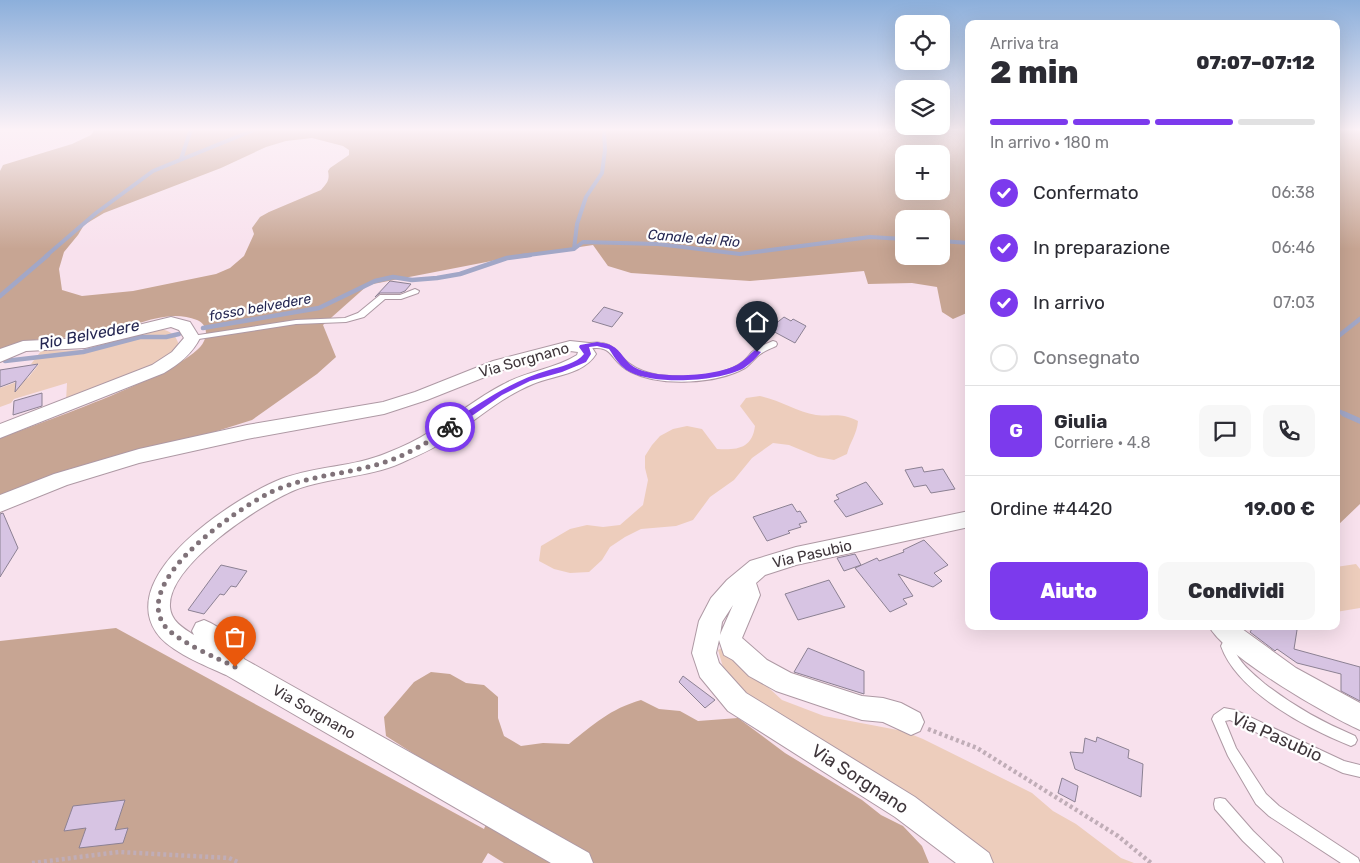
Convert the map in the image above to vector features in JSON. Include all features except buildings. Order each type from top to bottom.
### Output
[{"type":"street","points":[[0,356],[23,346],[85,343],[171,322],[181,323],[189,332],[189,345],[175,358],[158,369],[0,431]]},
{"type":"street","name":"Via Sorgnano","points":[[0,504],[61,479],[139,456],[247,432],[384,408],[422,396],[498,365],[570,346],[583,347],[588,354],[583,360],[560,370],[528,379],[500,393],[434,439],[390,460],[301,481],[268,494],[230,517],[187,552],[172,570],[161,590],[158,607],[164,625],[200,650],[235,667],[579,863]]},
{"type":"street","name":"Via Pasubio","points":[[737,702],[709,669],[704,653],[711,621],[719,605],[735,586],[758,568],[796,556],[965,520]]},
{"type":"street","points":[[735,586],[748,590],[749,595],[730,638],[732,647],[741,652],[750,662],[785,683],[862,708],[892,713],[911,722]]},
{"type":"street","points":[[204,631],[230,653],[235,667]]},
{"type":"street","name":"Via Pasubio","points":[[1227,631],[1311,691],[1360,717]]},
{"type":"street","name":"Via Sorgnano","points":[[737,702],[905,807],[978,863]]},
{"type":"lane","points":[[189,332],[250,328],[310,320],[346,320],[361,315],[383,297],[401,297],[415,291]]},
{"type":"lane","points":[[583,347],[597,344],[611,348],[623,364],[633,370],[651,377],[676,378],[709,376],[732,370],[742,366],[757,352],[772,344]]},
{"type":"lane","name":"Via Pasubio","points":[[1227,631],[1229,656],[1235,665],[1283,706],[1299,717],[1351,740]]},
{"type":"lane","name":"Via Pasubio","points":[[1353,863],[1274,811],[1262,799],[1232,752],[1218,718],[1224,714],[1230,714],[1342,767],[1360,771]]},
{"type":"lane","points":[[1220,804],[1248,836],[1276,863]]},
{"type":"path","points":[[911,722],[977,748],[1118,836],[1152,863]]},
{"type":"path","points":[[32,863],[119,852],[229,858],[240,863]]},
{"type":"shaded area","points":[[1,169],[218,169],[104,213],[84,225],[64,252],[59,269],[62,290],[82,296],[133,291],[216,274],[230,268],[244,256],[254,234],[252,228],[260,217],[321,190],[328,181],[329,169],[895,169],[895,200],[950,200],[950,169],[965,169],[965,314],[953,319],[942,312],[937,287],[912,283],[868,284],[864,271],[750,281],[631,273],[608,266],[593,245],[507,258],[368,285],[323,325],[336,357],[317,374],[252,420],[195,438],[69,469],[0,497],[0,438],[111,396],[172,367],[193,353],[204,341],[206,331],[197,320],[172,316],[97,335],[33,340],[0,349]]},
{"type":"shaded area","points":[[1340,169],[1360,169],[1360,504],[1340,523]]},
{"type":"shaded area","points":[[155,329],[164,330],[174,335],[179,346],[164,360],[66,401],[67,383],[14,399],[11,403],[0,407],[0,388],[28,378],[39,364],[31,364],[41,351],[82,350]]},
{"type":"shaded area","points":[[760,396],[816,415],[841,416],[858,421],[847,454],[834,460],[818,457],[789,445],[773,443],[752,458],[734,480],[710,497],[693,520],[676,526],[641,529],[625,537],[610,547],[602,560],[589,572],[570,573],[554,569],[539,561],[541,546],[570,529],[587,525],[603,527],[620,525],[643,505],[648,480],[645,456],[660,436],[673,429],[687,426],[702,429],[717,449],[737,448],[747,444],[751,439],[755,426],[740,406],[746,398]]},
{"type":"shaded area","points":[[1356,564],[1360,569],[1360,608],[1340,611],[1340,566]]},
{"type":"shaded area","points":[[116,628],[484,829],[495,803],[461,784],[386,736],[384,717],[414,682],[431,672],[450,674],[466,683],[484,685],[498,697],[498,718],[504,736],[521,746],[543,743],[569,744],[611,713],[641,700],[659,709],[680,711],[698,721],[738,718],[785,753],[862,800],[881,815],[903,826],[922,846],[929,863],[504,863],[488,853],[482,863],[0,863],[0,641]]},
{"type":"shaded area","points":[[724,647],[782,700],[824,716],[903,731],[923,739],[1032,793],[1053,811],[1076,824],[1121,858],[1134,863],[992,863],[946,820],[758,707],[725,674],[718,650]]},
{"type":"waterway","points":[[46,256],[96,213],[157,169]]},
{"type":"waterway","name":"fosso belvedere","points":[[574,249],[577,224],[586,197],[602,169]]},
{"type":"waterway","name":"Canale del Rio","points":[[574,249],[583,242],[658,244],[740,254],[870,237],[895,238]]},
{"type":"waterway","name":"Canale del Rio","points":[[950,242],[965,243]]},
{"type":"waterway","name":"fosso belvedere","points":[[521,256],[574,249]]},
{"type":"waterway","points":[[0,296],[48,255]]},
{"type":"waterway","name":"fosso belvedere","points":[[203,328],[319,308],[375,281],[393,277],[412,280],[437,278],[460,274],[507,258],[530,255]]},
{"type":"waterway","points":[[1340,335],[1360,319]]},
{"type":"waterway","name":"Rio Belvedere","points":[[5,361],[83,352],[140,337],[166,337],[179,334]]},
{"type":"waterway","name":"Canale del Rio","points":[[1340,412],[1347,415]]},
{"type":"waterway","name":"Canale del Rio","points":[[1344,414],[1360,421]]},
{"type":"way so far","points":[[235,667],[200,650],[177,636],[164,625],[158,607],[161,590],[172,570],[187,552],[230,517],[268,494],[301,481],[390,460],[434,439],[450,427]]},
{"type":"route","points":[[450,427],[500,393],[528,379],[547,372],[560,370],[583,360],[588,354],[583,347],[589,345],[597,344],[611,348],[623,364],[651,377],[676,378],[724,373],[742,366],[757,352]]}]
